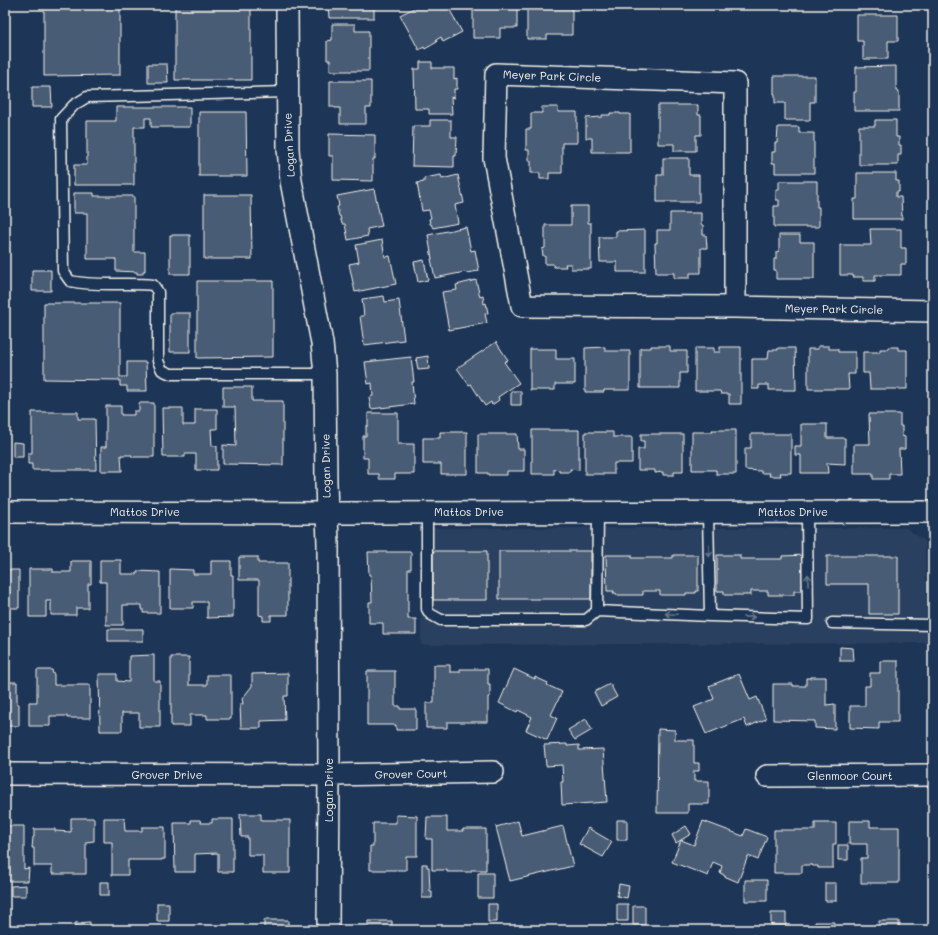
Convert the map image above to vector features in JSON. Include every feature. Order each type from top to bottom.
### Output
[{"type":"street","name":"Logan Drive","points":[[287,5],[288,149],[291,181],[322,343],[325,374],[329,775],[328,930]]},
{"type":"street","name":"Meyer Park Circle","points":[[735,307],[735,83],[496,74],[494,158],[522,306],[735,307],[933,311]]},
{"type":"street","name":"Mattos Drive","points":[[5,512],[933,512]]},
{"type":"street","name":"Grover Court","points":[[329,775],[493,772]]},
{"type":"street","name":"Grover Drive","points":[[5,774],[329,775]]},
{"type":"street","name":"Glenmoor Court","points":[[766,776],[933,776]]},
{"type":"lane","points":[[287,92],[87,97],[74,105],[61,119],[63,271],[70,281],[83,284],[153,285],[158,292],[158,361],[162,370],[171,374],[325,374]]},
{"type":"lane","points":[[427,512],[427,609],[430,614],[441,620],[586,620],[597,611],[808,619],[807,512]]},
{"type":"lane","points":[[597,611],[598,512]]},
{"type":"lane","points":[[708,512],[710,616]]},
{"type":"lane","points":[[832,623],[933,625]]},
{"type":"shaded area","points":[[421,528],[906,528],[925,541],[927,643],[421,645]]},
{"type":"building","points":[[44,5],[120,5],[120,75],[44,76]]},
{"type":"building","points":[[128,5],[167,5],[167,8],[128,8]]},
{"type":"building","points":[[175,5],[251,5],[251,80],[175,80]]},
{"type":"building","points":[[328,5],[374,5],[374,18],[329,18]]},
{"type":"building","points":[[420,5],[447,5],[462,32],[443,42],[441,37],[436,40],[437,42],[425,49],[424,47],[419,50],[400,15]]},
{"type":"building","points":[[473,5],[517,5],[517,28],[500,28],[500,38],[473,38]]},
{"type":"building","points":[[527,5],[572,5],[572,35],[547,35],[547,39],[527,39]]},
{"type":"building","points":[[857,15],[898,15],[898,41],[888,41],[888,59],[863,59],[863,41],[857,41]]},
{"type":"building","points":[[332,24],[355,24],[355,31],[369,31],[369,71],[330,71],[330,60],[327,60],[327,41],[332,40]]},
{"type":"building","points":[[420,62],[432,62],[432,68],[454,68],[454,79],[457,78],[457,89],[454,89],[454,98],[451,97],[452,114],[429,114],[429,109],[415,109],[414,69],[420,69]]},
{"type":"building","points":[[148,64],[167,64],[168,83],[148,83]]},
{"type":"building","points":[[896,66],[896,91],[899,91],[899,111],[854,111],[856,67]]},
{"type":"building","points":[[774,76],[815,76],[815,102],[810,102],[810,120],[785,120],[785,103],[775,103]]},
{"type":"building","points":[[330,81],[371,81],[371,108],[366,108],[366,124],[340,124],[340,108],[330,107]]},
{"type":"building","points":[[32,87],[51,87],[52,107],[32,107]]},
{"type":"building","points":[[658,105],[698,105],[698,115],[701,115],[701,135],[696,135],[696,151],[674,151],[674,144],[658,144]]},
{"type":"building","points":[[116,107],[190,107],[190,127],[151,127],[151,118],[145,118],[145,127],[134,127],[134,185],[74,185],[74,165],[87,165],[87,121],[116,121]]},
{"type":"building","points":[[542,107],[558,107],[558,112],[577,112],[577,143],[562,143],[562,173],[549,173],[549,179],[540,179],[540,173],[531,173],[529,150],[526,150],[526,129],[531,129],[531,113],[542,113]]},
{"type":"building","points":[[199,112],[246,112],[247,176],[199,176]]},
{"type":"building","points":[[610,113],[630,114],[630,152],[592,152],[592,138],[586,138],[586,118],[602,117],[602,115],[610,115]]},
{"type":"building","points":[[430,120],[451,120],[451,137],[457,137],[454,167],[412,166],[413,126],[430,126]]},
{"type":"building","points":[[875,120],[896,120],[896,137],[899,137],[899,145],[901,145],[901,155],[898,155],[898,165],[859,165],[859,126],[875,126]]},
{"type":"building","points":[[778,127],[799,127],[799,133],[814,133],[814,173],[775,173],[775,163],[772,163],[772,152],[775,152]]},
{"type":"building","points":[[329,134],[375,135],[373,181],[333,180],[333,156],[329,156]]},
{"type":"building","points":[[663,158],[689,158],[689,175],[699,175],[699,202],[657,202],[657,175],[663,175]]},
{"type":"building","points":[[857,173],[896,173],[896,181],[899,181],[899,192],[896,192],[896,197],[901,197],[902,219],[854,219],[854,199],[857,199]]},
{"type":"building","points":[[441,175],[442,179],[458,175],[464,203],[455,205],[458,223],[433,228],[430,224],[429,219],[431,218],[429,210],[422,211],[417,183],[424,182],[424,178]]},
{"type":"building","points":[[779,181],[817,181],[819,227],[774,227],[774,206],[779,206],[779,200],[776,200],[776,189],[779,189]]},
{"type":"building","points":[[374,189],[382,226],[367,229],[368,236],[348,240],[345,224],[342,224],[339,216],[337,196]]},
{"type":"building","points":[[74,193],[94,193],[94,196],[134,196],[134,252],[145,252],[145,271],[143,271],[143,274],[137,274],[137,272],[116,271],[116,259],[87,259],[87,213],[74,213]]},
{"type":"building","points":[[204,195],[251,195],[252,259],[204,259]]},
{"type":"building","points":[[571,206],[588,206],[588,223],[591,223],[591,269],[571,269],[571,264],[565,264],[566,267],[554,267],[553,264],[545,264],[545,256],[543,256],[542,249],[545,248],[545,225],[571,225]]},
{"type":"building","points":[[670,213],[701,213],[701,225],[703,225],[703,235],[706,235],[707,248],[701,248],[701,273],[690,273],[690,278],[674,278],[674,273],[656,273],[655,243],[657,243],[657,230],[670,230]]},
{"type":"building","points":[[466,227],[471,251],[475,250],[479,271],[465,272],[435,278],[428,235]]},
{"type":"building","points":[[870,229],[901,229],[901,248],[906,248],[906,264],[901,264],[901,275],[875,275],[875,281],[863,281],[863,277],[840,275],[840,245],[871,245]]},
{"type":"building","points":[[645,230],[645,272],[617,272],[617,262],[600,262],[599,237],[616,237],[616,231]]},
{"type":"building","points":[[170,235],[190,235],[190,274],[170,274]]},
{"type":"building","points":[[779,235],[800,235],[800,242],[814,242],[814,279],[776,279],[774,259],[776,259],[776,252],[779,251]]},
{"type":"building","points":[[382,240],[385,257],[390,256],[396,284],[355,292],[349,264],[359,262],[356,245]]},
{"type":"building","points":[[424,260],[428,280],[418,282],[414,262]]},
{"type":"building","points":[[32,270],[51,270],[51,291],[32,291]]},
{"type":"building","points":[[476,280],[480,297],[483,296],[484,304],[486,303],[488,313],[485,314],[487,323],[449,330],[442,292],[457,290],[456,285]]},
{"type":"building","points":[[197,281],[273,281],[273,357],[197,358]]},
{"type":"building","points":[[384,296],[385,302],[399,300],[404,340],[364,345],[360,316],[364,316],[362,299]]},
{"type":"building","points":[[44,303],[120,303],[120,377],[127,377],[127,362],[146,362],[147,391],[127,391],[127,386],[120,386],[120,380],[44,379]]},
{"type":"building","points":[[170,313],[190,313],[190,352],[170,352]]},
{"type":"building","points":[[496,342],[508,360],[504,362],[519,383],[498,397],[499,400],[492,405],[491,402],[485,406],[471,384],[469,385],[457,368]]},
{"type":"building","points":[[651,346],[670,346],[670,351],[687,351],[687,373],[680,373],[680,388],[640,388],[640,348],[651,348]]},
{"type":"building","points":[[818,346],[829,346],[829,349],[838,349],[838,352],[855,352],[855,374],[848,374],[849,389],[808,389],[808,349],[818,349]]},
{"type":"building","points":[[605,347],[605,351],[630,351],[630,390],[585,392],[585,348]]},
{"type":"building","points":[[720,347],[741,347],[741,404],[729,404],[729,394],[721,394],[720,391],[695,391],[695,348],[714,348],[714,352],[720,352]]},
{"type":"building","points":[[888,347],[898,347],[898,350],[907,350],[907,389],[870,389],[869,373],[863,373],[863,352],[880,352],[880,349],[888,349]]},
{"type":"building","points":[[778,348],[795,348],[796,390],[769,390],[769,385],[759,385],[759,389],[752,389],[752,359],[768,359],[769,350],[778,350]]},
{"type":"building","points":[[530,349],[556,349],[556,359],[575,359],[575,384],[555,384],[555,390],[530,390]]},
{"type":"building","points":[[428,356],[429,369],[418,370],[416,358]]},
{"type":"building","points":[[411,357],[414,382],[412,382],[414,404],[371,409],[369,397],[373,396],[372,383],[368,384],[365,362]]},
{"type":"building","points":[[223,387],[252,387],[252,401],[283,401],[283,465],[223,464],[223,445],[236,446],[235,407],[223,407]]},
{"type":"building","points":[[511,391],[521,391],[521,405],[511,405]]},
{"type":"building","points":[[139,403],[154,403],[154,457],[132,457],[132,455],[121,455],[122,471],[101,471],[101,447],[106,447],[106,406],[121,406],[121,415],[134,415],[134,411],[139,411]]},
{"type":"building","points":[[162,408],[183,408],[183,425],[195,425],[195,409],[217,409],[217,429],[211,429],[212,446],[217,446],[217,470],[196,470],[196,454],[185,454],[185,457],[163,457]]},
{"type":"building","points":[[32,412],[78,412],[78,419],[95,419],[96,470],[32,470],[32,464],[28,464],[28,453],[32,453]]},
{"type":"building","points":[[368,413],[398,413],[398,444],[414,444],[414,474],[395,474],[395,479],[379,479],[379,474],[368,474],[368,458],[363,458],[363,436],[366,436]]},
{"type":"building","points":[[869,414],[900,414],[902,436],[905,437],[905,449],[899,449],[900,474],[889,474],[889,479],[873,479],[873,474],[854,474],[854,444],[870,444]]},
{"type":"building","points":[[801,424],[827,424],[827,438],[845,438],[845,464],[827,463],[828,473],[801,473],[801,455],[795,455],[795,446],[801,446]]},
{"type":"building","points":[[532,430],[579,430],[579,470],[570,469],[570,472],[559,472],[559,470],[554,469],[554,474],[532,474]]},
{"type":"building","points":[[712,430],[736,430],[736,474],[716,474],[716,470],[692,470],[692,432],[712,432]]},
{"type":"building","points":[[440,432],[467,432],[467,474],[441,474],[441,464],[423,464],[423,438],[440,438]]},
{"type":"building","points":[[585,432],[613,432],[613,437],[632,437],[632,463],[614,463],[614,474],[585,474]]},
{"type":"building","points":[[478,434],[517,434],[518,449],[524,449],[524,471],[507,471],[507,475],[488,475],[488,473],[478,473]]},
{"type":"building","points":[[641,434],[683,434],[683,472],[674,472],[674,475],[663,475],[663,472],[655,473],[655,470],[638,470],[638,449],[644,449],[644,441],[641,441]]},
{"type":"building","points":[[751,434],[791,434],[791,473],[780,473],[781,476],[769,476],[770,473],[745,470],[745,448],[751,448]]},
{"type":"building","points":[[13,442],[23,443],[23,457],[13,457]]},
{"type":"building","points":[[433,551],[487,551],[487,600],[433,600]]},
{"type":"building","points":[[499,551],[591,551],[591,599],[499,599]]},
{"type":"building","points":[[368,552],[411,552],[411,569],[408,569],[408,619],[416,619],[416,634],[383,634],[383,623],[369,623],[369,602],[372,602]]},
{"type":"building","points":[[606,555],[632,555],[632,558],[673,558],[673,555],[698,555],[698,591],[696,591],[696,593],[686,593],[686,595],[660,595],[660,591],[643,591],[643,595],[616,595],[616,593],[613,593],[614,591],[607,591]]},
{"type":"building","points":[[717,555],[740,555],[740,559],[782,559],[782,556],[806,555],[806,591],[794,591],[794,595],[768,595],[768,591],[751,591],[751,595],[724,595],[724,591],[717,591]]},
{"type":"building","points":[[827,556],[898,556],[898,614],[869,614],[869,584],[827,584]]},
{"type":"building","points":[[239,557],[258,557],[258,563],[288,563],[288,615],[271,615],[271,621],[263,621],[263,616],[259,615],[259,580],[239,580]]},
{"type":"building","points":[[100,560],[121,560],[121,574],[137,574],[137,571],[160,572],[160,613],[143,613],[142,605],[123,605],[123,625],[106,625],[106,582],[100,582]]},
{"type":"building","points":[[71,561],[91,561],[91,584],[88,584],[88,608],[76,608],[76,615],[51,615],[51,601],[46,601],[46,617],[29,617],[29,569],[53,569],[53,572],[71,572]]},
{"type":"building","points":[[211,561],[231,561],[231,575],[233,575],[233,617],[207,618],[207,602],[193,602],[193,608],[170,608],[170,569],[193,570],[193,574],[211,574]]},
{"type":"building","points":[[5,570],[19,570],[19,608],[5,608]]},
{"type":"building","points":[[108,629],[143,629],[143,641],[108,641]]},
{"type":"building","points":[[840,647],[853,648],[854,661],[840,661]]},
{"type":"building","points":[[154,655],[154,681],[160,681],[160,727],[139,727],[139,713],[122,713],[122,731],[100,731],[99,674],[117,674],[117,681],[129,682],[129,656]]},
{"type":"building","points":[[171,657],[189,657],[189,685],[207,685],[207,675],[231,675],[231,719],[207,719],[207,715],[190,715],[190,726],[171,726]]},
{"type":"building","points":[[880,661],[898,661],[898,722],[879,722],[879,729],[850,728],[850,706],[865,706],[865,686],[870,686],[870,673],[880,673]]},
{"type":"building","points":[[434,665],[450,665],[450,672],[460,672],[460,669],[488,669],[490,697],[488,697],[488,722],[447,722],[447,728],[426,728],[426,703],[434,703]]},
{"type":"building","points":[[514,669],[535,679],[535,677],[548,683],[547,685],[562,692],[551,715],[557,718],[547,740],[526,730],[532,717],[518,710],[517,712],[499,703]]},
{"type":"building","points":[[37,670],[52,670],[54,674],[54,685],[90,685],[90,718],[50,716],[50,726],[29,726],[29,702],[37,702]]},
{"type":"building","points":[[367,671],[395,671],[395,706],[400,706],[400,709],[416,709],[416,730],[396,730],[396,725],[367,725]]},
{"type":"building","points":[[288,673],[288,696],[284,696],[285,720],[261,721],[261,728],[241,728],[240,704],[243,704],[242,699],[252,686],[252,674]]},
{"type":"building","points":[[739,674],[750,700],[757,697],[766,719],[747,727],[744,719],[706,734],[694,707],[714,699],[709,686]]},
{"type":"building","points":[[826,677],[826,705],[835,704],[835,729],[815,728],[815,721],[773,720],[773,684],[793,684],[793,686],[806,686],[806,678]]},
{"type":"building","points":[[5,682],[17,682],[19,726],[5,726]]},
{"type":"building","points":[[610,684],[617,697],[601,706],[594,692]]},
{"type":"building","points":[[586,719],[592,730],[575,740],[568,730]]},
{"type":"building","points":[[658,729],[675,730],[675,740],[694,740],[694,763],[699,763],[699,771],[694,771],[694,781],[709,781],[709,804],[688,804],[688,813],[657,813]]},
{"type":"building","points":[[567,744],[567,746],[579,745],[579,750],[603,749],[607,802],[562,805],[562,765],[546,766],[544,745]]},
{"type":"building","points":[[240,814],[261,814],[261,820],[290,820],[290,873],[263,873],[263,855],[248,855],[248,837],[241,837]]},
{"type":"building","points":[[396,815],[417,816],[417,856],[406,856],[406,870],[370,870],[370,846],[373,846],[373,823],[396,823]]},
{"type":"building","points":[[427,817],[447,817],[447,831],[486,829],[486,870],[471,870],[471,872],[447,872],[447,870],[432,870],[432,839],[426,839]]},
{"type":"building","points":[[71,818],[94,818],[94,841],[86,842],[86,874],[52,874],[52,866],[34,866],[34,848],[32,848],[34,829],[55,829],[55,831],[71,832]]},
{"type":"building","points":[[104,818],[124,818],[125,831],[142,831],[142,827],[165,827],[165,859],[128,860],[128,875],[112,875],[112,842],[104,842]]},
{"type":"building","points":[[212,819],[233,819],[233,872],[218,872],[218,853],[195,854],[195,872],[175,872],[174,823],[191,823],[191,820],[200,820],[201,823],[212,823]]},
{"type":"building","points":[[617,820],[627,820],[627,840],[617,840]]},
{"type":"building","points":[[518,821],[522,836],[563,826],[573,866],[510,881],[496,827]]},
{"type":"building","points":[[703,821],[743,836],[746,829],[767,837],[758,860],[748,856],[738,882],[720,873],[722,866],[713,862],[708,876],[672,862],[681,840],[694,845]]},
{"type":"building","points":[[849,821],[870,821],[870,827],[899,827],[899,883],[861,883],[861,858],[867,858],[867,844],[849,844]]},
{"type":"building","points":[[815,823],[836,823],[836,844],[833,844],[833,868],[818,868],[818,866],[802,865],[802,873],[774,873],[774,830],[815,830]]},
{"type":"building","points":[[5,826],[24,826],[24,869],[29,868],[28,881],[5,881]]},
{"type":"building","points":[[686,826],[691,834],[676,843],[672,835]]},
{"type":"building","points":[[588,828],[612,842],[603,857],[579,844]]},
{"type":"building","points":[[838,845],[848,845],[848,860],[838,860]]},
{"type":"building","points":[[422,864],[427,864],[427,867],[429,867],[430,891],[432,891],[432,898],[422,898]]},
{"type":"building","points":[[478,873],[493,873],[493,898],[478,898]]},
{"type":"building","points":[[745,880],[767,880],[767,901],[745,901]]},
{"type":"building","points":[[100,882],[109,882],[109,895],[100,895]]},
{"type":"building","points":[[825,883],[836,883],[836,901],[825,901]]},
{"type":"building","points":[[619,884],[629,886],[627,898],[617,896]]},
{"type":"building","points":[[26,885],[26,896],[11,896],[11,886]]},
{"type":"building","points":[[157,903],[169,903],[169,921],[157,921]]},
{"type":"building","points":[[488,904],[497,904],[497,922],[488,922]]},
{"type":"building","points":[[617,904],[628,904],[628,921],[617,921]]},
{"type":"building","points":[[633,906],[645,906],[645,925],[633,925]]},
{"type":"building","points":[[771,913],[786,913],[786,925],[771,925]]},
{"type":"building","points":[[264,920],[288,920],[288,930],[264,930]]},
{"type":"building","points":[[368,921],[392,921],[392,930],[368,930]]},
{"type":"building","points":[[879,921],[899,921],[899,930],[879,930]]},
{"type":"building","points":[[90,922],[90,930],[75,930],[75,923]]},
{"type":"building","points":[[815,922],[834,922],[834,930],[815,930]]},
{"type":"building","points":[[433,928],[463,928],[463,930],[433,930]]}]
